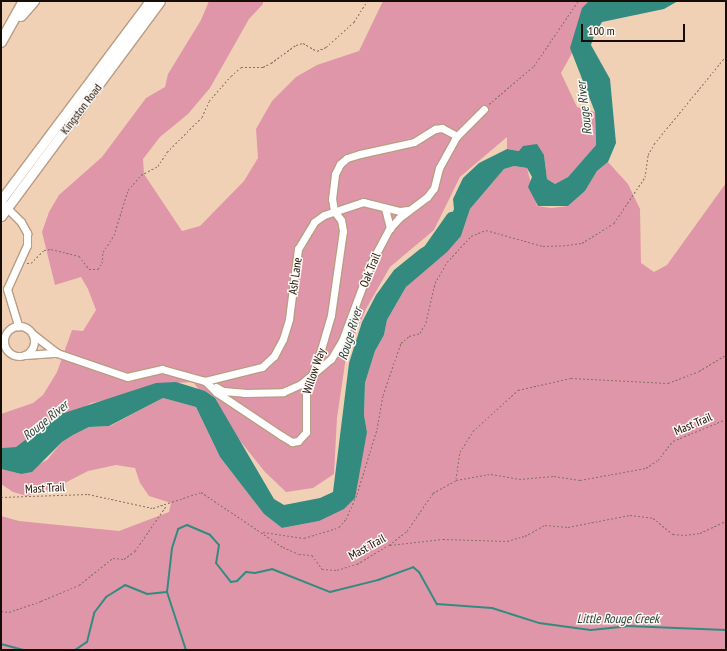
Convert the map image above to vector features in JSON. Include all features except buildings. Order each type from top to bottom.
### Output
[{"type":"highway","points":[[1,42],[24,1]]},
{"type":"highway","points":[[9,30],[34,1]]},
{"type":"main road","name":"Kingston Road","points":[[1,216],[3,203],[150,1]]},
{"type":"main road","name":"Kingston Road","points":[[3,203],[160,1]]},
{"type":"lane","name":"Oak Trail","points":[[205,381],[223,391],[267,393],[283,392],[311,376],[331,359],[342,341],[371,263],[390,228],[408,210],[427,198],[434,188],[439,168],[457,136],[484,109]]},
{"type":"lane","name":"Willow Way","points":[[32,334],[57,353],[127,377],[162,369],[205,381],[216,392],[292,442],[304,438],[306,432],[304,399],[324,343],[331,315],[343,232],[341,220],[334,211],[332,199],[335,174],[340,164],[347,158],[414,142],[442,128],[457,136]]},
{"type":"lane","name":"Ash Lane","points":[[205,381],[262,367],[274,356],[289,319],[295,266],[302,242],[314,222],[334,211],[364,202],[386,208],[408,210]]},
{"type":"lane","points":[[3,203],[21,222],[27,233],[27,246],[6,289],[18,326]]},
{"type":"lane","points":[[386,208],[390,228]]},
{"type":"lane","points":[[18,326],[26,328],[32,334],[32,348],[24,355],[9,353],[4,344],[5,334],[18,326]]},
{"type":"lane","name":"Willow Way","points":[[24,355],[57,353]]},
{"type":"path","points":[[20,262],[31,263],[44,250],[51,249],[79,256],[88,269],[98,269],[102,263],[103,252],[114,235],[128,190],[141,175],[158,166],[172,147],[202,117],[209,101],[231,76],[241,67],[271,64],[296,45],[304,43],[317,51],[326,47],[354,22],[367,1]]},
{"type":"path","points":[[484,109],[510,84],[534,66],[578,1]]},
{"type":"path","points":[[262,532],[304,538],[339,527],[346,519],[358,494],[377,429],[383,395],[401,344],[408,336],[420,333],[426,322],[435,283],[447,262],[471,236],[486,230],[543,246],[567,245],[582,243],[614,223],[645,177],[648,155],[654,144],[726,56]]},
{"type":"path","points":[[456,480],[460,452],[473,431],[518,390],[571,378],[668,383],[699,371],[726,355]]},
{"type":"path","name":"Mast Trail","points":[[1,497],[88,494],[123,500],[142,508],[166,506],[201,492],[283,547],[299,554],[312,555],[322,569],[337,570],[357,564],[389,545],[407,531],[433,493],[456,480],[492,474],[519,479],[554,476],[580,480],[646,468],[658,460],[673,441],[726,419]]},
{"type":"path","points":[[1,611],[9,612],[48,599],[79,585],[113,558],[124,559],[135,551],[166,506]]},
{"type":"path","points":[[389,545],[443,539],[507,541],[525,536],[545,525],[568,527],[606,518],[630,515],[653,518],[673,534],[685,535],[700,533],[726,521]]},
{"type":"shaded area","points":[[209,1],[263,1],[263,4],[249,19],[210,88],[188,114],[160,137],[143,159],[144,174],[182,231],[200,226],[244,181],[258,158],[256,129],[272,101],[296,77],[317,65],[359,51],[383,1],[594,1],[591,19],[561,73],[577,107],[595,112],[596,145],[568,177],[555,184],[547,179],[544,155],[507,149],[507,137],[460,177],[434,230],[390,267],[366,309],[346,357],[337,418],[334,474],[313,488],[286,492],[265,472],[193,382],[154,384],[121,397],[91,403],[16,447],[1,448],[1,414],[33,403],[43,395],[57,372],[72,330],[83,331],[96,310],[88,289],[81,277],[55,285],[42,232],[49,212],[59,195],[102,157],[146,98],[165,87],[168,74],[201,20]]},
{"type":"shaded area","points":[[608,162],[628,184],[640,209],[641,263],[654,272],[667,265],[726,183],[726,650],[1,650],[1,516],[19,521],[119,531],[169,512],[171,503],[149,496],[140,483],[135,468],[116,465],[88,471],[55,488],[27,496],[13,492],[1,484],[1,469],[21,474],[47,460],[62,442],[73,435],[89,427],[110,426],[163,398],[196,407],[220,457],[264,514],[282,528],[319,521],[367,432],[364,415],[365,383],[375,351],[384,335],[387,320],[406,287],[461,236],[470,209],[504,169],[514,166],[527,168],[537,206],[551,208],[568,206],[585,191],[597,171]]},
{"type":"water","name":"Rouge River","points":[[589,1],[678,1],[664,9],[602,22],[594,36],[591,45],[610,79],[616,143],[608,162],[597,171],[585,191],[568,206],[538,206],[528,187],[532,177],[527,168],[514,166],[504,169],[470,209],[461,236],[447,252],[406,287],[387,320],[384,335],[375,351],[365,383],[364,415],[367,432],[355,498],[344,509],[319,521],[282,528],[264,514],[220,457],[196,407],[163,398],[109,426],[89,427],[73,435],[62,442],[32,472],[21,474],[1,469],[1,448],[16,447],[58,415],[156,383],[176,382],[205,391],[215,398],[274,499],[284,505],[320,498],[333,492],[349,363],[362,322],[376,295],[394,270],[420,249],[443,235],[454,209],[453,199],[463,178],[479,163],[507,149],[519,151],[523,146],[537,144],[544,155],[547,179],[555,184],[568,177],[596,145],[595,112],[570,48],[582,8]]},
{"type":"waterway","name":"Rouge River","points":[[430,249],[452,218]]},
{"type":"waterway","name":"Little Rouge Creek","points":[[75,650],[87,642],[94,613],[106,597],[125,585],[147,594],[167,592],[172,548],[178,529],[187,525],[210,535],[219,545],[216,563],[231,582],[237,581],[246,572],[255,573],[272,569],[330,592],[378,580],[413,567],[419,572],[437,604],[492,608],[539,623],[591,630],[627,626],[726,630]]},
{"type":"waterway","points":[[167,592],[186,650]]},
{"type":"waterway","name":"Little Rouge Creek","points":[[1,644],[24,650]]}]
